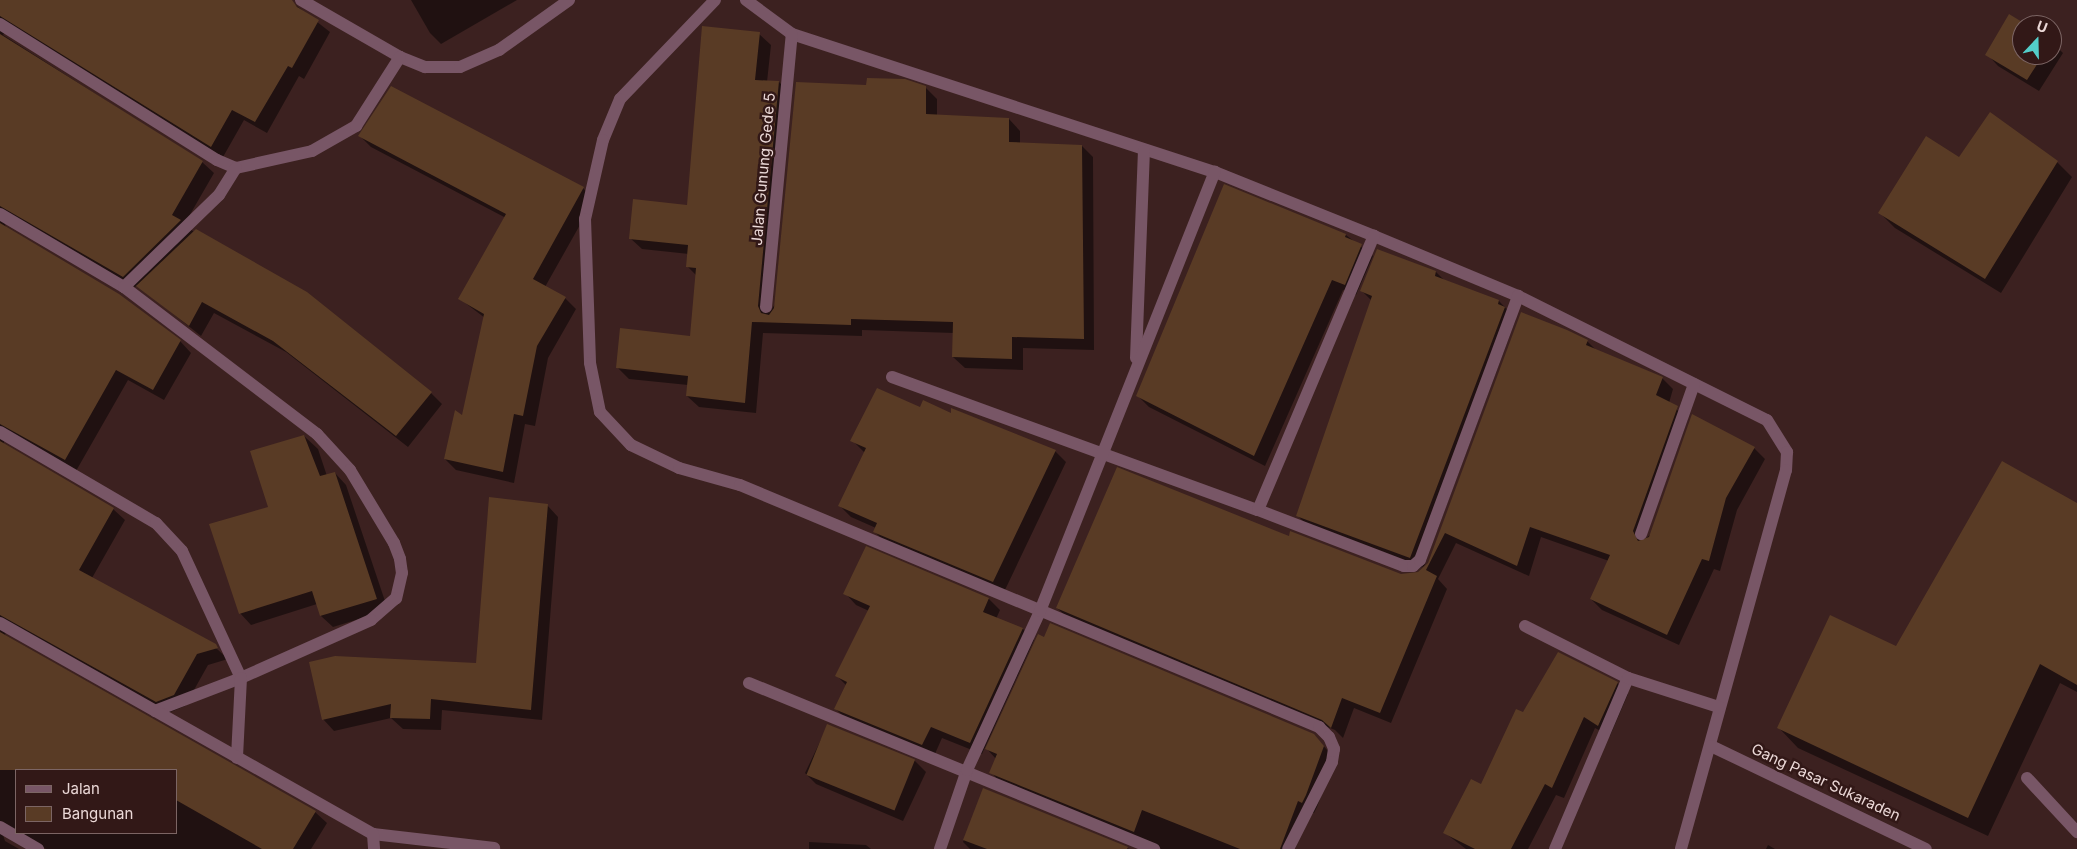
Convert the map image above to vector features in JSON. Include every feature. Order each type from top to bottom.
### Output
[{"type":"street","points":[[301,0],[400,57],[425,67],[460,67],[499,50],[569,0]]},
{"type":"street","points":[[715,0],[620,99],[603,140],[585,219],[590,363],[600,412],[631,445],[679,468],[740,484],[1319,727],[1329,737],[1334,749],[1332,762],[1288,849]]},
{"type":"street","points":[[746,0],[792,34],[1144,151],[1215,172],[1374,236],[1518,296],[1767,420],[1787,452],[1786,470],[1681,849]]},
{"type":"street","points":[[0,24],[217,160],[236,168],[312,151],[356,126],[400,57]]},
{"type":"street","name":"Jalan Gunung Gede 5","points":[[766,307],[792,34]]},
{"type":"street","points":[[1136,368],[1144,151]]},
{"type":"street","points":[[124,287],[219,195],[236,168]]},
{"type":"street","points":[[940,849],[967,770],[1040,611],[1101,453],[1215,172]]},
{"type":"street","points":[[0,214],[124,287],[317,434],[350,470],[394,543],[400,559],[400,586],[396,598],[371,620],[242,678],[155,711]]},
{"type":"street","points":[[1258,510],[1374,236]]},
{"type":"street","points":[[892,377],[1258,510],[1404,566],[1413,566],[1420,560],[1518,296]]},
{"type":"street","points":[[1641,534],[1694,384]]},
{"type":"street","points":[[0,432],[156,523],[182,551],[242,678],[237,758]]},
{"type":"street","points":[[0,624],[372,834],[494,848]]},
{"type":"street","points":[[1525,626],[1628,678],[1719,707]]},
{"type":"street","points":[[1555,849],[1628,678]]},
{"type":"street","points":[[749,683],[967,770],[1154,849]]},
{"type":"street","name":"Gang Pasar Sukaraden","points":[[1711,746],[1926,849]]},
{"type":"street","points":[[2027,778],[2077,832]]},
{"type":"street","points":[[0,827],[38,849]]},
{"type":"street","points":[[372,834],[374,849]]},
{"type":"building","points":[[0,0],[292,0],[297,7],[319,20],[292,68],[288,66],[255,122],[232,110],[211,147],[0,16]]},
{"type":"building","points":[[2009,14],[2012,16],[2012,65],[2037,65],[2027,80],[1985,55]]},
{"type":"building","points":[[702,26],[760,32],[755,80],[779,81],[758,306],[761,313],[769,315],[774,308],[796,82],[866,85],[867,78],[905,79],[926,86],[926,114],[1009,118],[1009,142],[1082,145],[1084,339],[1012,337],[1012,359],[952,357],[953,322],[851,319],[851,325],[752,322],[745,403],[686,396],[688,376],[616,368],[620,328],[690,336],[696,268],[686,267],[688,245],[629,239],[633,199],[687,205]]},
{"type":"building","points":[[0,34],[203,161],[172,215],[181,220],[123,277],[0,206]]},
{"type":"building","points":[[391,86],[584,187],[533,279],[566,297],[537,346],[523,416],[514,414],[503,472],[444,459],[455,410],[462,415],[484,314],[458,299],[506,214],[358,136]]},
{"type":"building","points":[[1990,112],[2058,161],[1985,279],[1878,213],[1926,136],[1959,157]]},
{"type":"building","points":[[1224,184],[1346,234],[1345,237],[1362,244],[1345,285],[1332,280],[1254,456],[1136,396]]},
{"type":"building","points":[[0,223],[119,294],[181,340],[153,390],[116,370],[65,460],[0,424]]},
{"type":"building","points":[[196,229],[307,292],[432,392],[396,436],[273,341],[202,302],[189,326],[136,286]]},
{"type":"building","points":[[1377,249],[1436,271],[1435,276],[1499,300],[1498,304],[1505,307],[1410,558],[1296,516],[1372,296],[1360,291]]},
{"type":"building","points":[[1521,312],[1588,340],[1586,345],[1663,377],[1656,395],[1678,406],[1633,531],[1638,541],[1649,537],[1692,414],[1755,447],[1726,498],[1709,561],[1702,559],[1667,635],[1590,599],[1610,555],[1530,527],[1517,566],[1445,533],[1426,570],[1437,576],[1380,713],[1342,698],[1331,728],[1322,720],[1056,608],[1117,467],[1289,536],[1290,531],[1401,574],[1418,572],[1428,563]]},
{"type":"building","points":[[877,388],[920,407],[923,400],[951,413],[951,408],[1056,450],[993,582],[873,532],[877,523],[838,506],[866,448],[850,441]]},
{"type":"building","points":[[304,435],[320,476],[335,472],[377,599],[320,616],[312,591],[239,614],[209,524],[268,507],[250,451]]},
{"type":"building","points":[[0,441],[114,508],[79,570],[216,644],[218,648],[197,654],[174,695],[156,702],[0,615]]},
{"type":"building","points":[[2002,461],[2077,503],[2077,685],[2040,664],[1968,818],[1777,728],[1830,615],[1896,646]]},
{"type":"building","points":[[489,497],[548,504],[531,710],[431,699],[430,719],[390,718],[391,704],[322,720],[309,662],[335,656],[476,663]]},
{"type":"building","points":[[866,546],[989,598],[983,612],[1023,628],[970,743],[931,727],[922,745],[834,709],[847,682],[835,676],[870,606],[843,594]]},
{"type":"building","points":[[1050,623],[1314,734],[1324,746],[1306,795],[1302,803],[1298,801],[1280,849],[1240,849],[1142,810],[1134,832],[989,773],[997,754],[985,749],[1038,634],[1044,637]]},
{"type":"building","points":[[0,632],[316,811],[293,849],[262,849],[178,801],[178,769],[0,770]]},
{"type":"building","points":[[1558,652],[1618,682],[1598,726],[1584,717],[1552,788],[1545,784],[1511,849],[1475,849],[1443,833],[1471,779],[1481,784],[1516,709],[1523,712]]},
{"type":"building","points":[[827,724],[915,760],[894,811],[806,775]]},
{"type":"building","points":[[983,788],[1128,847],[1127,849],[987,849],[963,840]]}]
